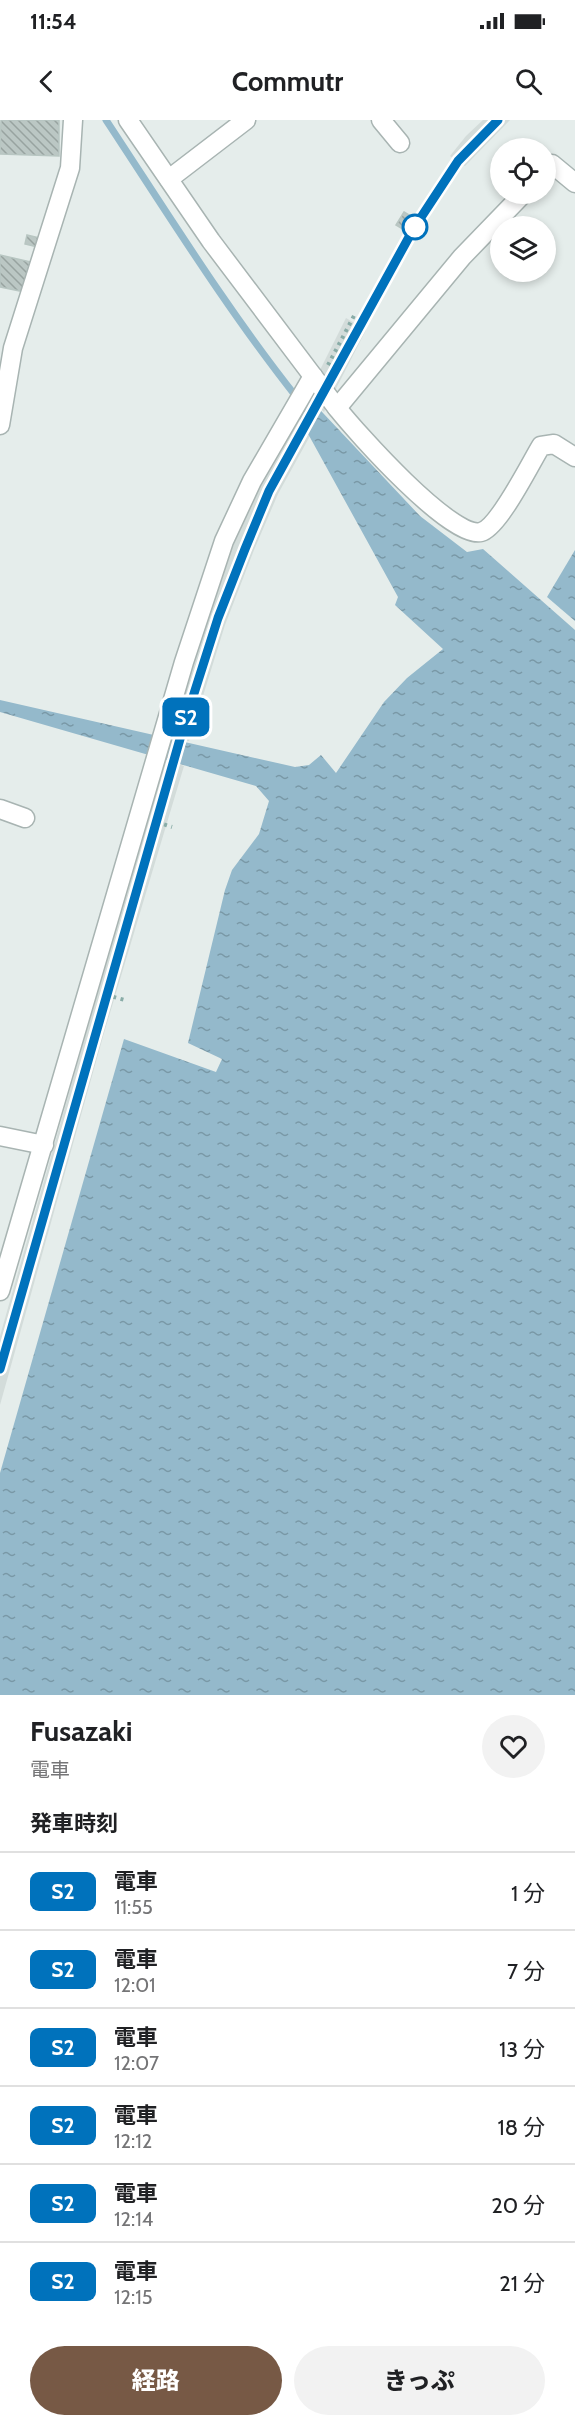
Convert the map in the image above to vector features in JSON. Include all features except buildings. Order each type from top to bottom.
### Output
[{"type":"street","points":[[0,425],[13,348],[70,168],[73,120]]},
{"type":"street","points":[[128,120],[211,241],[337,408],[354,429],[433,508],[465,531],[480,532],[495,523],[541,446],[554,444],[575,457]]},
{"type":"street","points":[[169,179],[246,120]]},
{"type":"street","points":[[381,120],[400,143]]},
{"type":"street","points":[[556,167],[575,183]]},
{"type":"street","points":[[337,408],[462,257],[513,204]]},
{"type":"street","points":[[0,1291],[184,662],[224,541],[252,481],[315,380]]},
{"type":"street","points":[[0,809],[25,818]]},
{"type":"street","points":[[0,1136],[44,1145]]},
{"type":"path","points":[[315,380],[357,312]]},
{"type":"shaded area","points":[[483,120],[510,120],[465,166],[450,156]]},
{"type":"shaded area","points":[[346,318],[366,330],[324,412],[307,396]]},
{"type":"shaded area","points":[[296,412],[310,436],[278,494],[254,550],[225,625],[189,741],[168,738],[222,573],[259,484]]},
{"type":"shaded area","points":[[164,759],[184,766],[104,1033],[0,1405],[0,1336]]},
{"type":"water","points":[[307,396],[420,516],[467,552],[483,549],[575,630],[575,1695],[0,1695],[0,1473],[124,1039],[216,1072],[222,1059],[188,1043],[225,890],[232,870],[259,834],[269,801],[256,786],[0,712],[0,700],[295,767],[309,765],[321,755],[336,773],[384,702],[407,678],[443,649],[395,605],[398,597],[296,412]]},
{"type":"water","points":[[575,550],[575,621],[547,597]]},
{"type":"waterway","points":[[106,120],[223,297],[298,399]]},
{"type":"railway","points":[[0,1369],[184,725],[218,618],[245,549],[269,491],[414,228],[458,161],[498,120]]},
{"type":"train","name":"S2","points":[[0,1369],[184,725],[218,618],[245,549],[269,491],[414,228],[458,161],[474,142],[498,120]]}]
